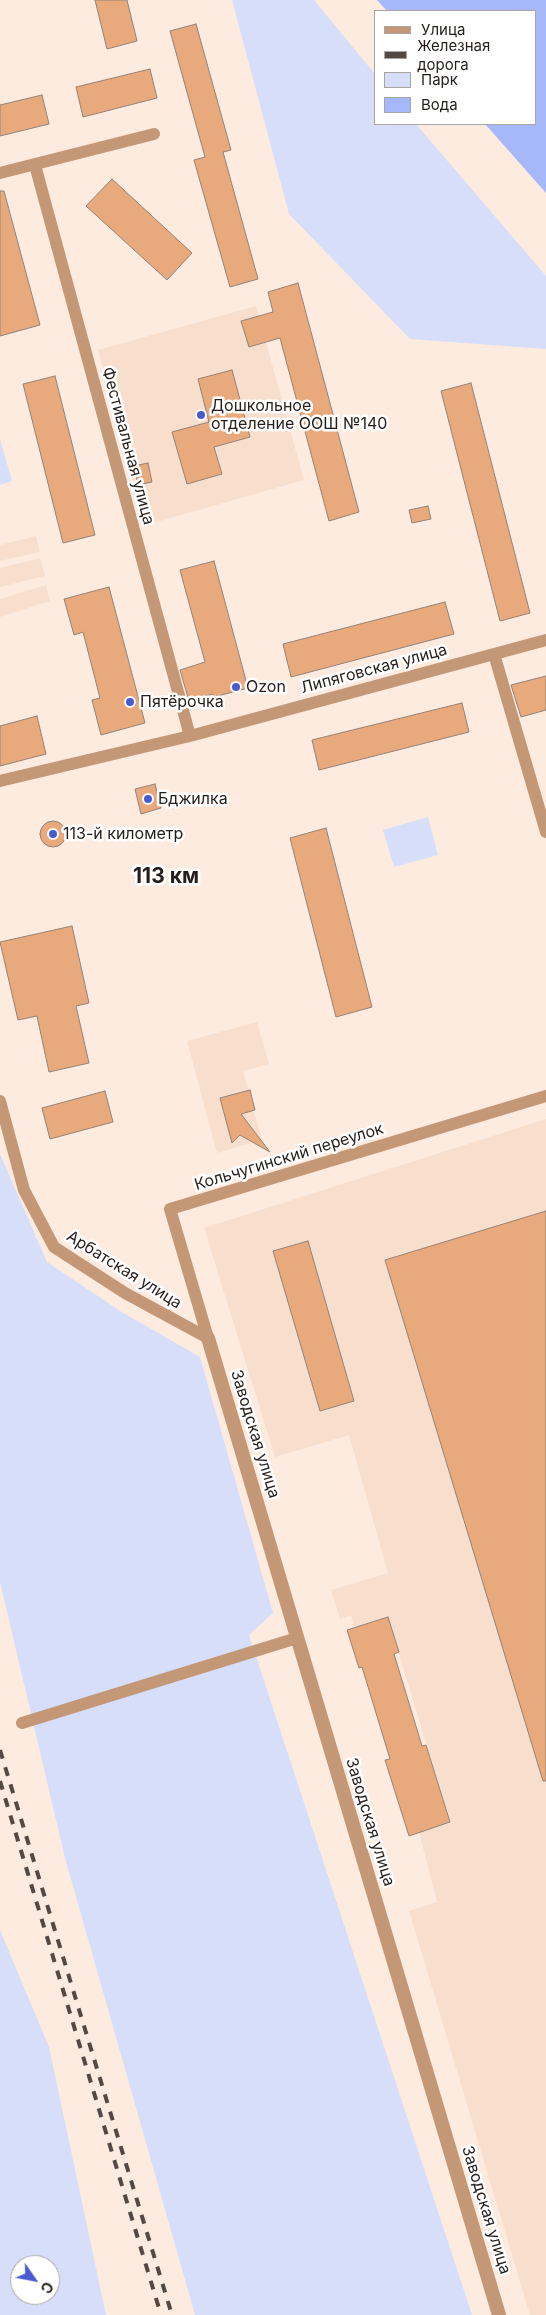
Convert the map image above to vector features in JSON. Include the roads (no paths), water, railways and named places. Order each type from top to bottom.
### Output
[{"type":"street","points":[[0,173],[154,134]]},
{"type":"street","name":"Фестивальная улица","points":[[35,164],[190,736]]},
{"type":"street","name":"Липяговская улица","points":[[0,781],[190,736],[546,640]]},
{"type":"street","points":[[494,654],[546,832]]},
{"type":"street","name":"Кольчугинский переулок","points":[[208,1338],[170,1210],[546,1096]]},
{"type":"street","name":"Арбатская улица","points":[[0,1102],[24,1190],[54,1247],[125,1293],[208,1338]]},
{"type":"street","name":"Заводская улица","points":[[208,1338],[499,2315]]},
{"type":"street","points":[[22,1724],[297,1638]]},
{"type":"water","points":[[377,0],[546,0],[546,193],[486,125],[536,125],[536,10],[386,10]]},
{"type":"railway","points":[[0,1750],[172,2315]]},
{"type":"railway","points":[[0,1781],[161,2315]]},
{"type":"place","name":"Дошкольное отделение ООШ №140","points":[[201,415]]},
{"type":"place","name":"Ozon","points":[[236,687]]},
{"type":"place","name":"Пятёрочка","points":[[130,702]]},
{"type":"place","name":"Бджилка","points":[[148,799]]},
{"type":"place","name":"113-й километр","points":[[53,834]]},
{"type":"district","name":"113 км","points":[[166,877]]}]
